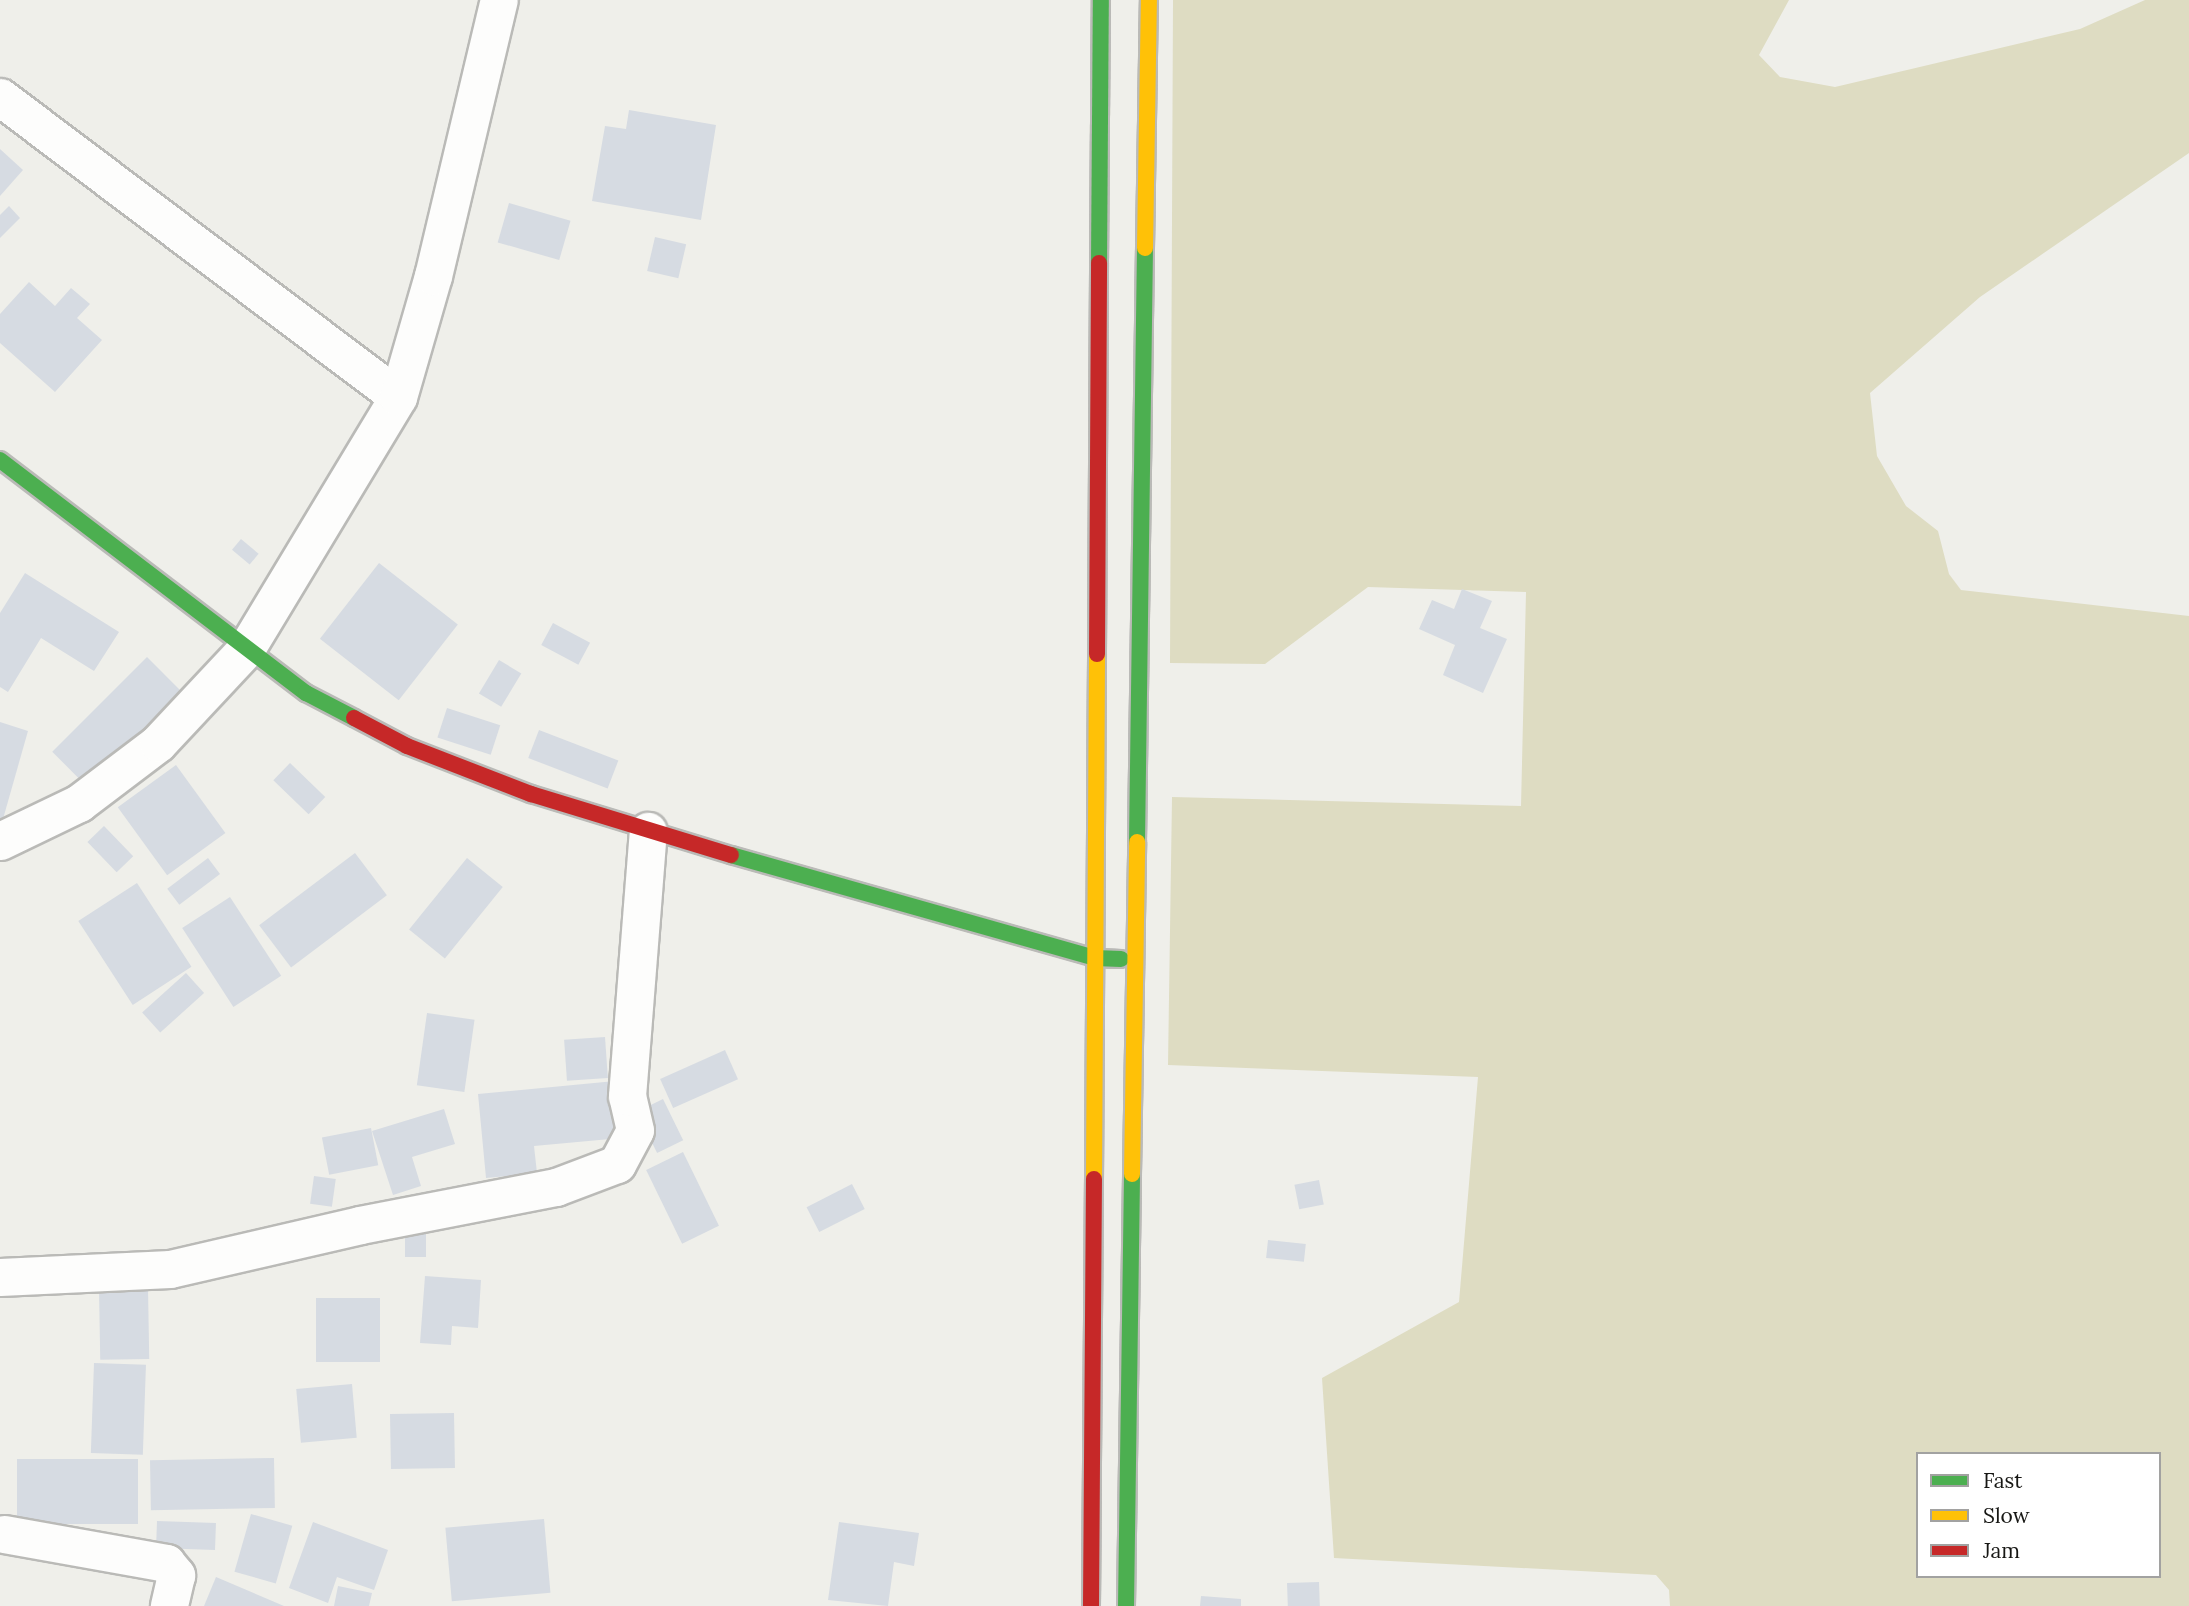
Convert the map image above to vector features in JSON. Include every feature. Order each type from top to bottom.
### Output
[{"type":"main road","points":[[1091,1606],[1101,0]]},
{"type":"main road","points":[[1126,1606],[1149,0]]},
{"type":"main road","points":[[0,460],[306,692],[407,746],[531,794],[648,831],[1095,958],[1137,960]]},
{"type":"street","points":[[0,841],[79,803],[158,743],[246,649],[398,397],[433,276],[499,0]]},
{"type":"street","points":[[0,97],[398,397]]},
{"type":"street","points":[[0,1277],[170,1269],[360,1225],[556,1187],[617,1164],[635,1130],[626,1096],[648,831]]},
{"type":"street","points":[[4,1534],[166,1563],[176,1575],[169,1606]]},
{"type":"shaded area","points":[[1173,0],[1789,0],[1759,55],[1780,77],[1835,87],[2080,29],[2145,0],[2189,0],[2189,153],[1980,297],[1870,393],[1877,456],[1906,506],[1938,531],[1949,574],[1961,590],[2189,616],[2189,1606],[1670,1606],[1669,1590],[1656,1575],[1334,1558],[1322,1378],[1459,1302],[1478,1077],[1168,1065],[1172,797],[1521,806],[1526,592],[1368,587],[1265,664],[1170,663]]},
{"type":"building","points":[[629,110],[716,125],[701,220],[592,201],[605,126],[626,129]]},
{"type":"building","points":[[0,149],[23,170],[0,196]]},
{"type":"building","points":[[509,203],[571,221],[559,260],[498,242]]},
{"type":"building","points":[[9,206],[20,218],[0,238],[0,215]]},
{"type":"building","points":[[655,237],[686,244],[678,278],[647,271]]},
{"type":"building","points":[[29,282],[55,306],[71,288],[90,304],[77,318],[102,340],[55,392],[0,343],[0,314]]},
{"type":"building","points":[[241,539],[259,554],[250,565],[232,550]]},
{"type":"building","points":[[379,563],[458,625],[399,700],[320,639]]},
{"type":"building","points":[[25,573],[119,632],[94,671],[41,638],[8,692],[0,687],[0,613]]},
{"type":"building","points":[[1462,589],[1492,601],[1480,628],[1507,639],[1483,693],[1443,675],[1455,645],[1419,629],[1432,600],[1454,609]]},
{"type":"building","points":[[553,623],[590,643],[578,665],[541,645]]},
{"type":"building","points":[[147,657],[181,691],[86,786],[52,752]]},
{"type":"building","points":[[499,660],[521,673],[501,707],[479,693]]},
{"type":"building","points":[[447,708],[500,725],[491,755],[437,737]]},
{"type":"building","points":[[0,722],[28,731],[1,826],[0,826]]},
{"type":"building","points":[[539,730],[618,760],[608,788],[528,758]]},
{"type":"building","points":[[290,763],[325,797],[309,814],[273,780]]},
{"type":"building","points":[[176,765],[225,833],[167,875],[118,807]]},
{"type":"building","points":[[104,826],[133,856],[117,872],[87,842]]},
{"type":"building","points":[[355,853],[387,895],[291,968],[259,925]]},
{"type":"building","points":[[208,858],[220,874],[179,905],[167,889]]},
{"type":"building","points":[[467,858],[503,887],[445,958],[409,929]]},
{"type":"building","points":[[137,883],[191,967],[133,1005],[78,921]]},
{"type":"building","points":[[230,897],[281,976],[233,1007],[182,928]]},
{"type":"building","points":[[186,973],[204,993],[160,1033],[142,1012]]},
{"type":"building","points":[[427,1013],[475,1020],[464,1092],[417,1085]]},
{"type":"building","points":[[605,1037],[608,1078],[567,1081],[564,1040]]},
{"type":"building","points":[[725,1050],[738,1079],[673,1108],[660,1079]]},
{"type":"building","points":[[615,1081],[621,1138],[534,1146],[537,1173],[486,1178],[478,1094]]},
{"type":"building","points":[[663,1099],[683,1140],[657,1153],[637,1112]]},
{"type":"building","points":[[444,1109],[455,1144],[412,1157],[421,1186],[393,1195],[372,1131]]},
{"type":"building","points":[[371,1128],[378,1165],[329,1175],[322,1138]]},
{"type":"building","points":[[683,1152],[719,1226],[682,1244],[646,1170]]},
{"type":"building","points":[[314,1176],[336,1179],[332,1207],[310,1204]]},
{"type":"building","points":[[1319,1180],[1324,1205],[1299,1209],[1294,1185]]},
{"type":"building","points":[[852,1184],[865,1209],[819,1232],[807,1207]]},
{"type":"building","points":[[405,1232],[426,1232],[426,1257],[405,1257]]},
{"type":"building","points":[[1268,1240],[1306,1244],[1304,1262],[1266,1258]]},
{"type":"building","points":[[425,1276],[481,1280],[478,1328],[452,1326],[451,1345],[420,1343]]},
{"type":"building","points":[[148,1288],[149,1359],[100,1360],[99,1289]]},
{"type":"building","points":[[316,1298],[380,1298],[380,1362],[316,1362]]},
{"type":"building","points":[[94,1363],[146,1365],[143,1455],[91,1453]]},
{"type":"building","points":[[352,1384],[357,1438],[301,1443],[296,1389]]},
{"type":"building","points":[[454,1413],[455,1468],[391,1469],[390,1414]]},
{"type":"building","points":[[274,1458],[275,1508],[151,1510],[150,1460]]},
{"type":"building","points":[[17,1459],[138,1459],[138,1524],[17,1524]]},
{"type":"building","points":[[251,1514],[292,1526],[276,1584],[234,1572]]},
{"type":"building","points":[[544,1519],[550,1593],[452,1601],[445,1528]]},
{"type":"building","points":[[157,1521],[216,1523],[215,1550],[156,1548]]},
{"type":"building","points":[[313,1522],[388,1550],[374,1590],[337,1577],[328,1603],[289,1588]]},
{"type":"building","points":[[839,1522],[919,1533],[914,1566],[894,1562],[888,1606],[828,1600]]},
{"type":"building","points":[[216,1577],[284,1606],[204,1606]]},
{"type":"building","points":[[1319,1582],[1320,1606],[1288,1606],[1287,1583]]},
{"type":"building","points":[[338,1586],[372,1593],[369,1606],[334,1606]]},
{"type":"building","points":[[1201,1596],[1241,1599],[1241,1606],[1200,1606]]},
{"type":"traffic: fast","points":[[1099,263],[1101,0]]},
{"type":"traffic: fast","points":[[1137,842],[1145,248]]},
{"type":"traffic: fast","points":[[0,460],[306,693],[354,718]]},
{"type":"traffic: fast","points":[[731,855],[1095,958],[1121,959]]},
{"type":"traffic: fast","points":[[1126,1606],[1132,1174]]},
{"type":"traffic: slow","points":[[1145,248],[1149,0]]},
{"type":"traffic: slow","points":[[1094,1179],[1097,654]]},
{"type":"traffic: slow","points":[[1132,1174],[1137,842]]},
{"type":"traffic: jam","points":[[1097,654],[1099,263]]},
{"type":"traffic: jam","points":[[354,718],[407,746],[531,794],[731,855]]},
{"type":"traffic: jam","points":[[1091,1606],[1094,1179]]}]
